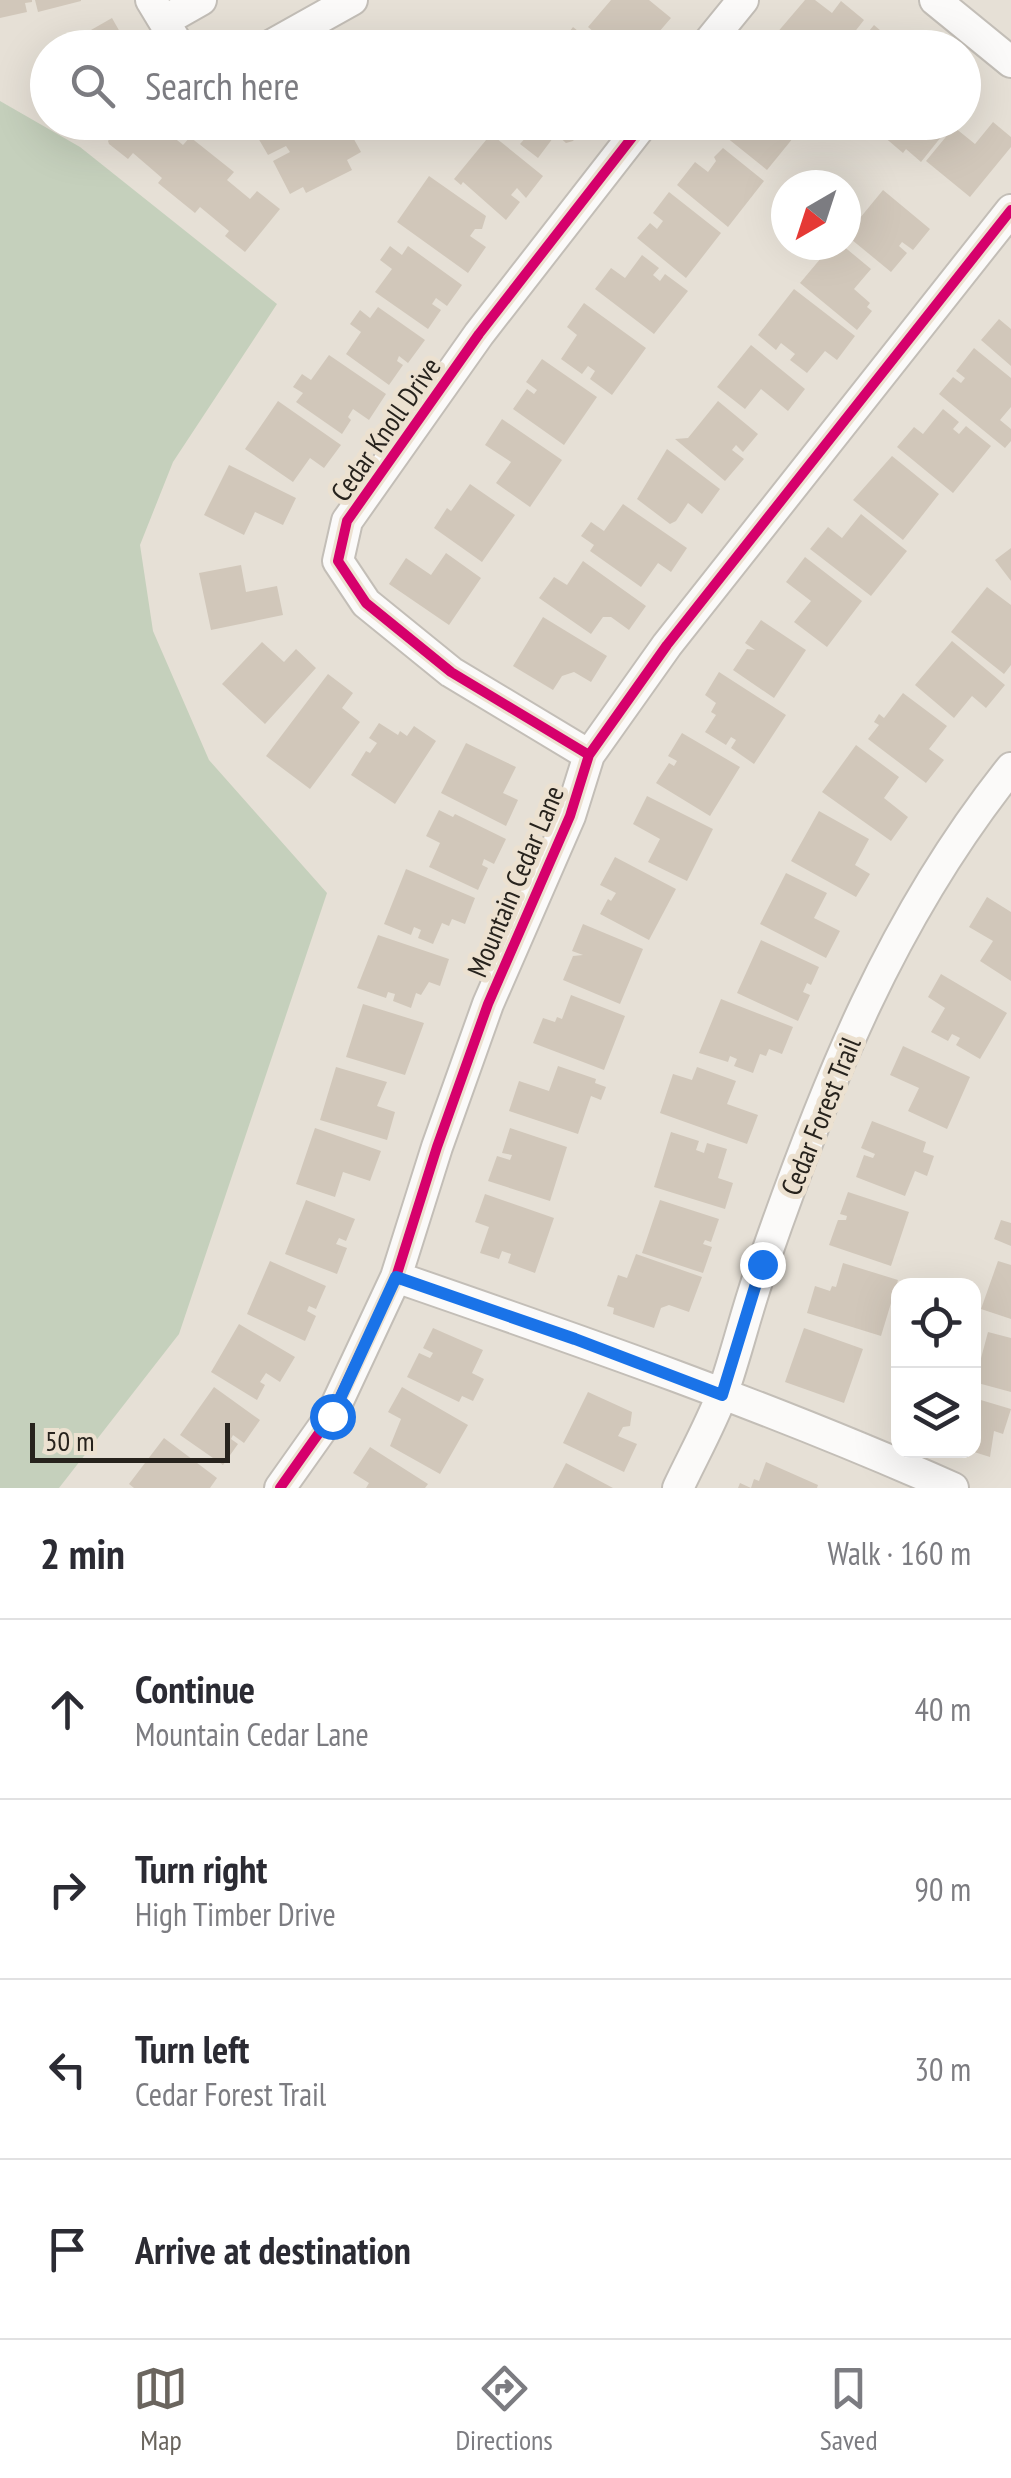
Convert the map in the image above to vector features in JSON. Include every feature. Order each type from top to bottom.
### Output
[{"type":"street","points":[[165,23],[201,0]]},
{"type":"street","points":[[298,30],[352,0]]},
{"type":"street","points":[[719,30],[743,0]]},
{"type":"street","points":[[935,0],[972,30]]},
{"type":"street","points":[[981,38],[1011,62]]},
{"type":"street","name":"Cedar Knoll Drive","points":[[589,755],[451,672],[366,604],[338,561],[348,521],[358,505],[479,334],[630,140]]},
{"type":"street","name":"Mountain Cedar Lane","points":[[280,1488],[332,1416],[396,1277],[488,1004],[570,816],[589,755],[667,646],[1011,210]]},
{"type":"street","name":"Cedar Forest Trail","points":[[678,1488],[722,1395],[762,1264],[822,1103],[868,996],[922,893],[1011,768]]},
{"type":"street","points":[[396,1277],[827,1432],[953,1488]]},
{"type":"green space","points":[[0,101],[30,118],[30,140],[68,140],[80,147],[277,304],[173,462],[140,545],[153,631],[209,760],[327,893],[179,1334],[59,1488],[0,1488]]},
{"type":"building","points":[[0,0],[32,2],[25,3],[27,12],[0,18]]},
{"type":"building","points":[[35,0],[81,0],[81,1],[38,12]]},
{"type":"building","points":[[611,0],[649,0],[671,18],[661,30],[588,27]]},
{"type":"building","points":[[805,0],[815,0],[832,13],[841,1],[864,20],[856,30],[779,30]]},
{"type":"building","points":[[112,18],[119,30],[91,30]]},
{"type":"building","points":[[993,122],[1011,137],[1011,147],[970,197],[926,161],[943,140],[970,140],[975,144]]},
{"type":"building","points":[[177,140],[183,145],[194,140],[234,172],[227,180],[250,199],[257,191],[280,209],[245,252],[225,236],[229,231],[200,207],[195,213],[158,183],[162,178],[133,153],[128,159],[108,141]]},
{"type":"building","points":[[259,140],[354,140],[361,152],[347,160],[352,170],[306,193],[303,187],[290,194],[273,161],[290,152],[286,146],[268,155]]},
{"type":"building","points":[[486,140],[498,140],[543,176],[526,198],[517,188],[511,195],[520,202],[506,220],[463,182],[461,185],[454,179]]},
{"type":"building","points":[[524,140],[552,140],[538,158],[520,144]]},
{"type":"building","points":[[730,140],[791,140],[767,170]]},
{"type":"building","points":[[888,140],[939,140],[921,162],[906,149],[903,153]]},
{"type":"building","points":[[723,148],[764,181],[728,227],[677,185],[695,162],[708,172]]},
{"type":"building","points":[[429,176],[486,216],[482,229],[475,229],[470,236],[486,247],[468,273],[397,222]]},
{"type":"building","points":[[883,190],[930,229],[913,250],[902,242],[899,246],[907,253],[891,272],[861,247],[861,217]]},
{"type":"building","points":[[669,192],[721,233],[686,278],[637,238],[650,223],[657,229],[663,221],[653,213]]},
{"type":"building","points":[[390,246],[402,255],[408,246],[462,285],[447,306],[436,298],[432,304],[441,310],[428,329],[375,292],[392,269],[380,260]]},
{"type":"building","points":[[642,255],[659,268],[653,275],[660,281],[665,274],[688,291],[654,334],[595,289],[611,268],[625,278]]},
{"type":"building","points":[[819,260],[860,260],[871,269],[854,289],[870,303],[867,307],[872,311],[857,330],[800,283]]},
{"type":"building","points":[[794,289],[855,336],[837,360],[825,351],[807,373],[790,360],[795,354],[781,343],[776,350],[758,335]]},
{"type":"building","points":[[584,303],[646,348],[612,395],[590,379],[595,371],[588,366],[582,374],[561,359],[577,335],[567,327]]},
{"type":"building","points":[[378,307],[425,340],[408,363],[399,356],[397,361],[403,365],[389,385],[346,354],[361,332],[350,324],[360,310],[370,318]]},
{"type":"building","points":[[999,319],[1011,329],[1011,366],[981,340]]},
{"type":"building","points":[[751,345],[805,389],[788,411],[761,389],[745,409],[717,387]]},
{"type":"building","points":[[974,348],[1011,378],[1011,407],[1000,420],[1011,429],[1011,441],[1005,448],[939,394],[953,377],[961,383],[965,378],[956,371]]},
{"type":"building","points":[[329,355],[386,394],[369,420],[353,409],[342,434],[296,402],[303,393],[293,387],[302,374],[311,380]]},
{"type":"building","points":[[542,359],[597,397],[564,445],[513,409],[527,389],[534,394],[537,390],[526,382]]},
{"type":"building","points":[[278,401],[341,445],[324,468],[310,458],[293,482],[245,449]]},
{"type":"building","points":[[718,401],[758,434],[743,452],[736,445],[732,450],[744,459],[725,481],[675,439],[688,438]]},
{"type":"building","points":[[943,409],[959,422],[953,429],[959,434],[966,426],[991,446],[953,493],[897,447],[914,427],[923,434]]},
{"type":"building","points":[[502,419],[562,460],[530,507],[496,483],[511,462],[485,445]]},
{"type":"building","points":[[667,449],[720,489],[702,514],[688,503],[670,524],[637,499]]},
{"type":"building","points":[[892,456],[939,494],[903,540],[853,500]]},
{"type":"building","points":[[229,465],[296,498],[283,525],[255,512],[244,535],[204,515]]},
{"type":"building","points":[[470,484],[515,515],[482,562],[434,528]]},
{"type":"building","points":[[623,504],[687,548],[671,572],[658,563],[641,587],[590,551],[594,545],[581,536],[591,522],[604,531]]},
{"type":"building","points":[[861,514],[907,551],[871,596],[810,549],[828,527],[842,538]]},
{"type":"building","points":[[1011,548],[1011,581],[995,560]]},
{"type":"building","points":[[446,553],[481,578],[449,625],[389,584],[406,558],[431,575]]},
{"type":"building","points":[[805,557],[862,601],[827,647],[794,622],[811,601],[786,582]]},
{"type":"building","points":[[583,561],[646,606],[629,630],[611,617],[603,617],[591,634],[539,598],[554,577],[567,585]]},
{"type":"building","points":[[241,565],[246,592],[277,586],[283,615],[211,630],[199,573]]},
{"type":"building","points":[[987,587],[1011,605],[1011,665],[1004,674],[951,632]]},
{"type":"building","points":[[543,617],[607,656],[591,682],[574,672],[562,676],[553,690],[513,666]]},
{"type":"building","points":[[761,620],[806,650],[774,698],[733,670],[747,649],[755,650],[745,643]]},
{"type":"building","points":[[952,641],[1005,685],[986,708],[972,696],[954,718],[915,685]]},
{"type":"building","points":[[262,642],[284,662],[296,649],[316,668],[265,724],[222,684]]},
{"type":"building","points":[[719,672],[786,715],[754,764],[731,748],[736,740],[731,737],[726,745],[705,732],[716,715],[711,712],[716,703],[705,695]]},
{"type":"building","points":[[328,674],[353,693],[342,708],[360,722],[310,789],[266,756]]},
{"type":"building","points":[[903,693],[947,726],[929,749],[944,760],[926,783],[868,739],[879,725],[874,722],[879,714],[884,718]]},
{"type":"building","points":[[379,723],[407,736],[414,726],[436,741],[395,804],[351,775],[366,751],[370,753],[377,743],[369,738]]},
{"type":"building","points":[[682,733],[740,767],[710,816],[656,783],[669,763],[674,766],[677,761],[668,756]]},
{"type":"building","points":[[466,743],[516,767],[503,793],[518,800],[506,826],[441,793]]},
{"type":"building","points":[[856,745],[899,777],[884,798],[908,817],[891,841],[822,792]]},
{"type":"building","points":[[647,796],[713,829],[687,881],[648,862],[660,839],[633,824]]},
{"type":"building","points":[[439,810],[506,839],[494,864],[484,859],[482,865],[488,868],[478,890],[429,867],[440,843],[426,836]]},
{"type":"building","points":[[819,811],[869,839],[855,865],[870,874],[856,897],[791,861]]},
{"type":"building","points":[[615,857],[676,889],[649,940],[600,914],[616,893],[600,885]]},
{"type":"building","points":[[406,869],[475,898],[465,924],[452,919],[449,926],[442,923],[433,944],[418,938],[421,930],[414,927],[411,935],[384,924]]},
{"type":"building","points":[[786,873],[827,893],[814,918],[840,931],[826,958],[760,924]]},
{"type":"building","points":[[987,897],[1011,912],[1011,981],[980,961],[993,941],[969,927]]},
{"type":"building","points":[[583,924],[643,949],[620,1004],[563,980],[573,956],[583,955],[572,951]]},
{"type":"building","points":[[378,935],[449,959],[440,986],[429,982],[421,995],[416,993],[411,1008],[393,1001],[395,994],[388,992],[386,998],[357,988]]},
{"type":"building","points":[[761,940],[819,967],[803,992],[810,995],[798,1021],[737,993]]},
{"type":"building","points":[[941,974],[1007,1013],[980,1059],[956,1045],[960,1038],[952,1034],[948,1041],[931,1032],[945,1008],[928,997]]},
{"type":"building","points":[[571,995],[625,1016],[604,1070],[533,1043],[543,1018],[555,1022],[557,1017],[562,1019]]},
{"type":"building","points":[[721,999],[793,1027],[782,1054],[769,1049],[766,1056],[760,1054],[753,1073],[734,1066],[737,1059],[730,1056],[728,1062],[699,1053]]},
{"type":"building","points":[[363,1004],[424,1023],[405,1075],[346,1057]]},
{"type":"building","points":[[903,1046],[970,1077],[947,1129],[908,1111],[919,1088],[890,1075]]},
{"type":"building","points":[[558,1066],[596,1079],[595,1083],[606,1087],[601,1100],[591,1096],[578,1134],[509,1111],[519,1081],[549,1091]]},
{"type":"building","points":[[336,1067],[387,1082],[377,1106],[395,1112],[387,1140],[320,1120]]},
{"type":"building","points":[[697,1067],[736,1081],[727,1104],[758,1115],[747,1144],[660,1113],[673,1074],[692,1080]]},
{"type":"building","points":[[872,1121],[926,1142],[923,1152],[934,1156],[927,1176],[915,1171],[905,1196],[856,1177],[864,1155],[873,1158],[875,1154],[861,1148]]},
{"type":"building","points":[[315,1128],[381,1151],[370,1181],[343,1172],[335,1197],[296,1184]]},
{"type":"building","points":[[510,1128],[567,1147],[550,1201],[488,1181],[497,1156],[510,1160],[512,1155],[502,1153]]},
{"type":"building","points":[[671,1132],[699,1141],[696,1150],[704,1153],[707,1143],[727,1149],[718,1178],[733,1183],[725,1209],[654,1187]]},
{"type":"building","points":[[848,1192],[909,1212],[891,1266],[829,1245],[838,1220],[846,1220],[847,1216],[840,1214]]},
{"type":"building","points":[[485,1194],[554,1218],[535,1273],[508,1263],[511,1254],[502,1251],[499,1259],[480,1253],[489,1227],[475,1222]]},
{"type":"building","points":[[306,1200],[355,1219],[346,1241],[339,1238],[336,1244],[347,1248],[337,1274],[285,1254]]},
{"type":"building","points":[[660,1200],[719,1219],[711,1242],[705,1240],[703,1244],[712,1247],[703,1273],[642,1253]]},
{"type":"building","points":[[1001,1220],[1011,1223],[1011,1246],[994,1239]]},
{"type":"building","points":[[636,1254],[702,1277],[689,1312],[669,1305],[661,1308],[654,1328],[613,1314],[614,1308],[607,1306],[618,1275],[627,1278]]},
{"type":"building","points":[[270,1261],[326,1286],[316,1309],[309,1306],[307,1311],[316,1316],[305,1341],[247,1314]]},
{"type":"building","points":[[998,1261],[1011,1265],[1011,1319],[981,1309]]},
{"type":"building","points":[[843,1263],[892,1278],[891,1303],[881,1336],[807,1313],[815,1286],[830,1291],[832,1286],[836,1287]]},
{"type":"building","points":[[239,1324],[295,1357],[280,1382],[266,1373],[257,1400],[211,1372]]},
{"type":"building","points":[[433,1328],[483,1350],[472,1373],[484,1379],[473,1401],[462,1396],[459,1402],[407,1377],[419,1353],[430,1358],[433,1353],[423,1348]]},
{"type":"building","points":[[804,1328],[863,1349],[844,1403],[785,1382]]},
{"type":"building","points":[[988,1332],[1011,1338],[1011,1392],[981,1384],[981,1358]]},
{"type":"building","points":[[214,1387],[260,1420],[244,1443],[233,1435],[231,1439],[238,1444],[223,1465],[180,1435]]},
{"type":"building","points":[[402,1387],[468,1425],[440,1474],[390,1446],[401,1419],[388,1412]]},
{"type":"building","points":[[588,1392],[632,1412],[630,1426],[623,1427],[618,1436],[637,1444],[624,1472],[563,1443]]},
{"type":"building","points":[[981,1400],[1011,1409],[1003,1434],[994,1431],[990,1457],[981,1454]]},
{"type":"building","points":[[164,1438],[217,1478],[210,1488],[134,1488],[129,1484]]},
{"type":"building","points":[[370,1447],[428,1484],[425,1488],[366,1488],[369,1483],[353,1473]]},
{"type":"building","points":[[766,1462],[818,1485],[817,1488],[751,1488],[754,1479],[759,1481]]},
{"type":"building","points":[[566,1463],[613,1488],[553,1488]]},
{"type":"cycle path","points":[[589,755],[451,672],[366,603],[338,561],[347,521],[479,334],[630,140]]},
{"type":"cycle path","points":[[280,1488],[331,1416],[396,1277],[488,1004],[570,816],[589,755],[667,645],[1011,210]]},
{"type":"route","points":[[332,1416],[396,1277],[722,1395],[762,1264]]}]
